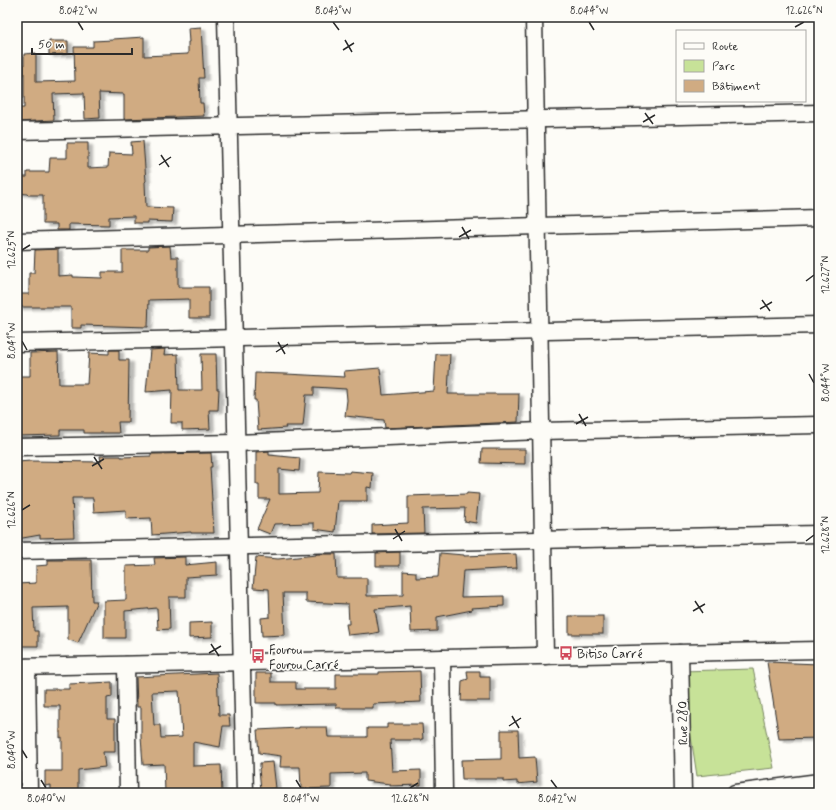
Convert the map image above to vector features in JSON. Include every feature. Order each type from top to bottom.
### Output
[{"type":"street","points":[[226,17],[245,793]]},
{"type":"street","points":[[534,17],[545,656]]},
{"type":"street","points":[[17,131],[819,113]]},
{"type":"street","points":[[17,241],[819,218]]},
{"type":"street","points":[[17,343],[819,325]]},
{"type":"street","points":[[17,447],[236,443],[541,431],[819,425]]},
{"type":"street","points":[[17,551],[819,534]]},
{"type":"street","points":[[29,793],[22,667],[819,650]]},
{"type":"street","name":"Rue 280","points":[[680,653],[683,793]]},
{"type":"street","points":[[442,658],[444,793]]},
{"type":"street","points":[[126,665],[128,793]]},
{"type":"street","points":[[735,793],[819,782]]},
{"type":"green space","points":[[753,669],[774,768],[697,776],[681,671]]},
{"type":"building","points":[[201,27],[204,78],[199,78],[200,103],[203,103],[204,116],[124,119],[124,94],[99,93],[100,118],[85,119],[84,93],[53,94],[54,120],[17,122],[17,108],[24,108],[24,54],[36,53],[36,82],[75,81],[74,47],[93,47],[93,41],[144,37],[144,56],[188,54],[188,28]]},
{"type":"building","points":[[49,41],[68,41],[68,54],[49,55]]},
{"type":"building","points":[[143,141],[146,207],[173,208],[172,222],[147,221],[147,223],[134,223],[134,216],[109,217],[109,225],[69,224],[69,230],[57,230],[57,224],[43,224],[43,195],[18,193],[20,177],[27,177],[27,172],[49,172],[50,158],[67,158],[67,143],[88,143],[88,168],[108,167],[109,153],[132,154],[131,142]]},
{"type":"building","points":[[170,246],[171,257],[178,257],[178,287],[209,287],[209,318],[189,318],[189,299],[149,300],[148,327],[81,325],[81,328],[71,328],[71,307],[17,307],[17,294],[29,294],[29,273],[34,273],[35,250],[58,249],[58,276],[73,275],[73,277],[102,278],[102,272],[122,272],[122,250],[148,250],[148,247]]},
{"type":"building","points":[[165,349],[164,355],[178,354],[179,390],[202,390],[201,354],[216,354],[217,389],[219,389],[218,410],[209,410],[210,429],[182,430],[182,423],[171,423],[172,390],[146,392],[150,350]]},
{"type":"building","points":[[109,350],[119,350],[119,360],[129,360],[128,422],[118,422],[119,433],[84,433],[84,430],[60,430],[60,435],[17,436],[17,376],[30,376],[30,353],[58,352],[59,384],[87,384],[89,353],[109,354]]},
{"type":"building","points":[[436,354],[450,354],[448,394],[519,394],[518,422],[385,428],[384,420],[345,416],[347,400],[346,389],[314,387],[314,395],[306,395],[303,426],[285,426],[286,428],[258,430],[256,400],[254,400],[255,373],[345,377],[344,371],[380,368],[383,395],[434,391]]},
{"type":"building","points":[[482,449],[525,449],[525,464],[481,463]]},
{"type":"building","points":[[269,451],[269,455],[300,458],[299,471],[279,469],[279,494],[318,493],[319,472],[349,473],[350,471],[373,473],[372,488],[367,487],[367,501],[338,501],[335,532],[314,529],[314,523],[274,524],[270,534],[257,529],[270,499],[259,499],[259,484],[256,484],[256,452]]},
{"type":"building","points":[[211,453],[212,467],[210,467],[214,533],[191,532],[152,535],[151,518],[126,519],[126,510],[94,512],[93,498],[72,498],[74,537],[40,538],[40,535],[17,539],[17,462],[101,462],[100,456],[121,457],[151,456],[151,454]]},
{"type":"building","points":[[467,493],[479,494],[476,523],[464,521],[465,508],[423,509],[424,533],[372,534],[372,525],[408,523],[408,496]]},
{"type":"building","points":[[400,552],[400,566],[376,566],[376,553]]},
{"type":"building","points":[[440,553],[464,556],[516,554],[517,568],[463,571],[461,597],[504,596],[504,606],[471,608],[472,610],[437,617],[437,631],[411,632],[410,606],[375,609],[379,632],[348,635],[346,624],[349,624],[348,604],[306,602],[306,593],[283,593],[285,635],[262,636],[261,618],[270,617],[269,589],[253,588],[256,557],[278,559],[316,554],[336,554],[337,578],[367,578],[367,596],[403,595],[403,571],[416,572],[416,578],[438,577]]},
{"type":"building","points":[[185,557],[185,565],[217,562],[217,575],[186,577],[186,597],[169,597],[170,629],[158,630],[157,608],[125,611],[125,638],[104,638],[104,601],[126,600],[126,566],[155,565],[154,558]]},
{"type":"building","points":[[48,560],[91,560],[92,601],[97,601],[78,643],[68,640],[68,607],[33,608],[34,631],[38,631],[38,646],[19,646],[17,623],[17,584],[36,583],[36,566],[48,565]]},
{"type":"building","points":[[569,616],[603,616],[603,634],[569,634]]},
{"type":"building","points":[[212,622],[212,637],[189,638],[189,623]]},
{"type":"building","points":[[767,662],[819,664],[819,738],[779,739]]},
{"type":"building","points":[[420,671],[421,702],[373,704],[373,708],[336,708],[336,704],[276,705],[276,703],[256,703],[256,673],[271,673],[271,682],[296,682],[296,689],[336,689],[336,674],[379,674],[379,672]]},
{"type":"building","points":[[467,671],[480,671],[480,677],[490,677],[490,701],[461,701],[462,681],[468,679]]},
{"type":"building","points":[[217,673],[219,715],[229,715],[230,726],[223,726],[220,747],[193,742],[193,766],[221,765],[222,793],[165,793],[164,764],[143,765],[141,707],[137,707],[136,677]],"holes":[[[179,691],[182,737],[161,738],[160,725],[154,725],[152,692]]]},
{"type":"building","points":[[112,682],[112,697],[107,698],[107,719],[115,719],[115,752],[103,752],[105,767],[78,770],[78,793],[51,793],[51,785],[45,786],[45,771],[62,771],[60,706],[44,706],[44,689],[69,689],[69,684]]},
{"type":"building","points":[[387,724],[422,724],[423,739],[421,740],[390,740],[392,771],[421,770],[421,785],[390,786],[390,784],[365,781],[365,773],[331,774],[331,788],[301,789],[300,767],[280,767],[281,756],[259,753],[257,730],[327,727],[328,737],[367,737],[367,728],[387,728]]},
{"type":"building","points":[[501,730],[518,730],[519,758],[535,757],[537,782],[517,784],[517,781],[503,782],[503,779],[462,779],[461,760],[501,759]]},
{"type":"building","points":[[273,762],[276,788],[261,790],[259,769],[260,763]]},
{"type":"place","name":"Bitiso Carré","points":[[566,653]]},
{"type":"place","name":"Fourou Fourou Carré","points":[[258,656]]}]
